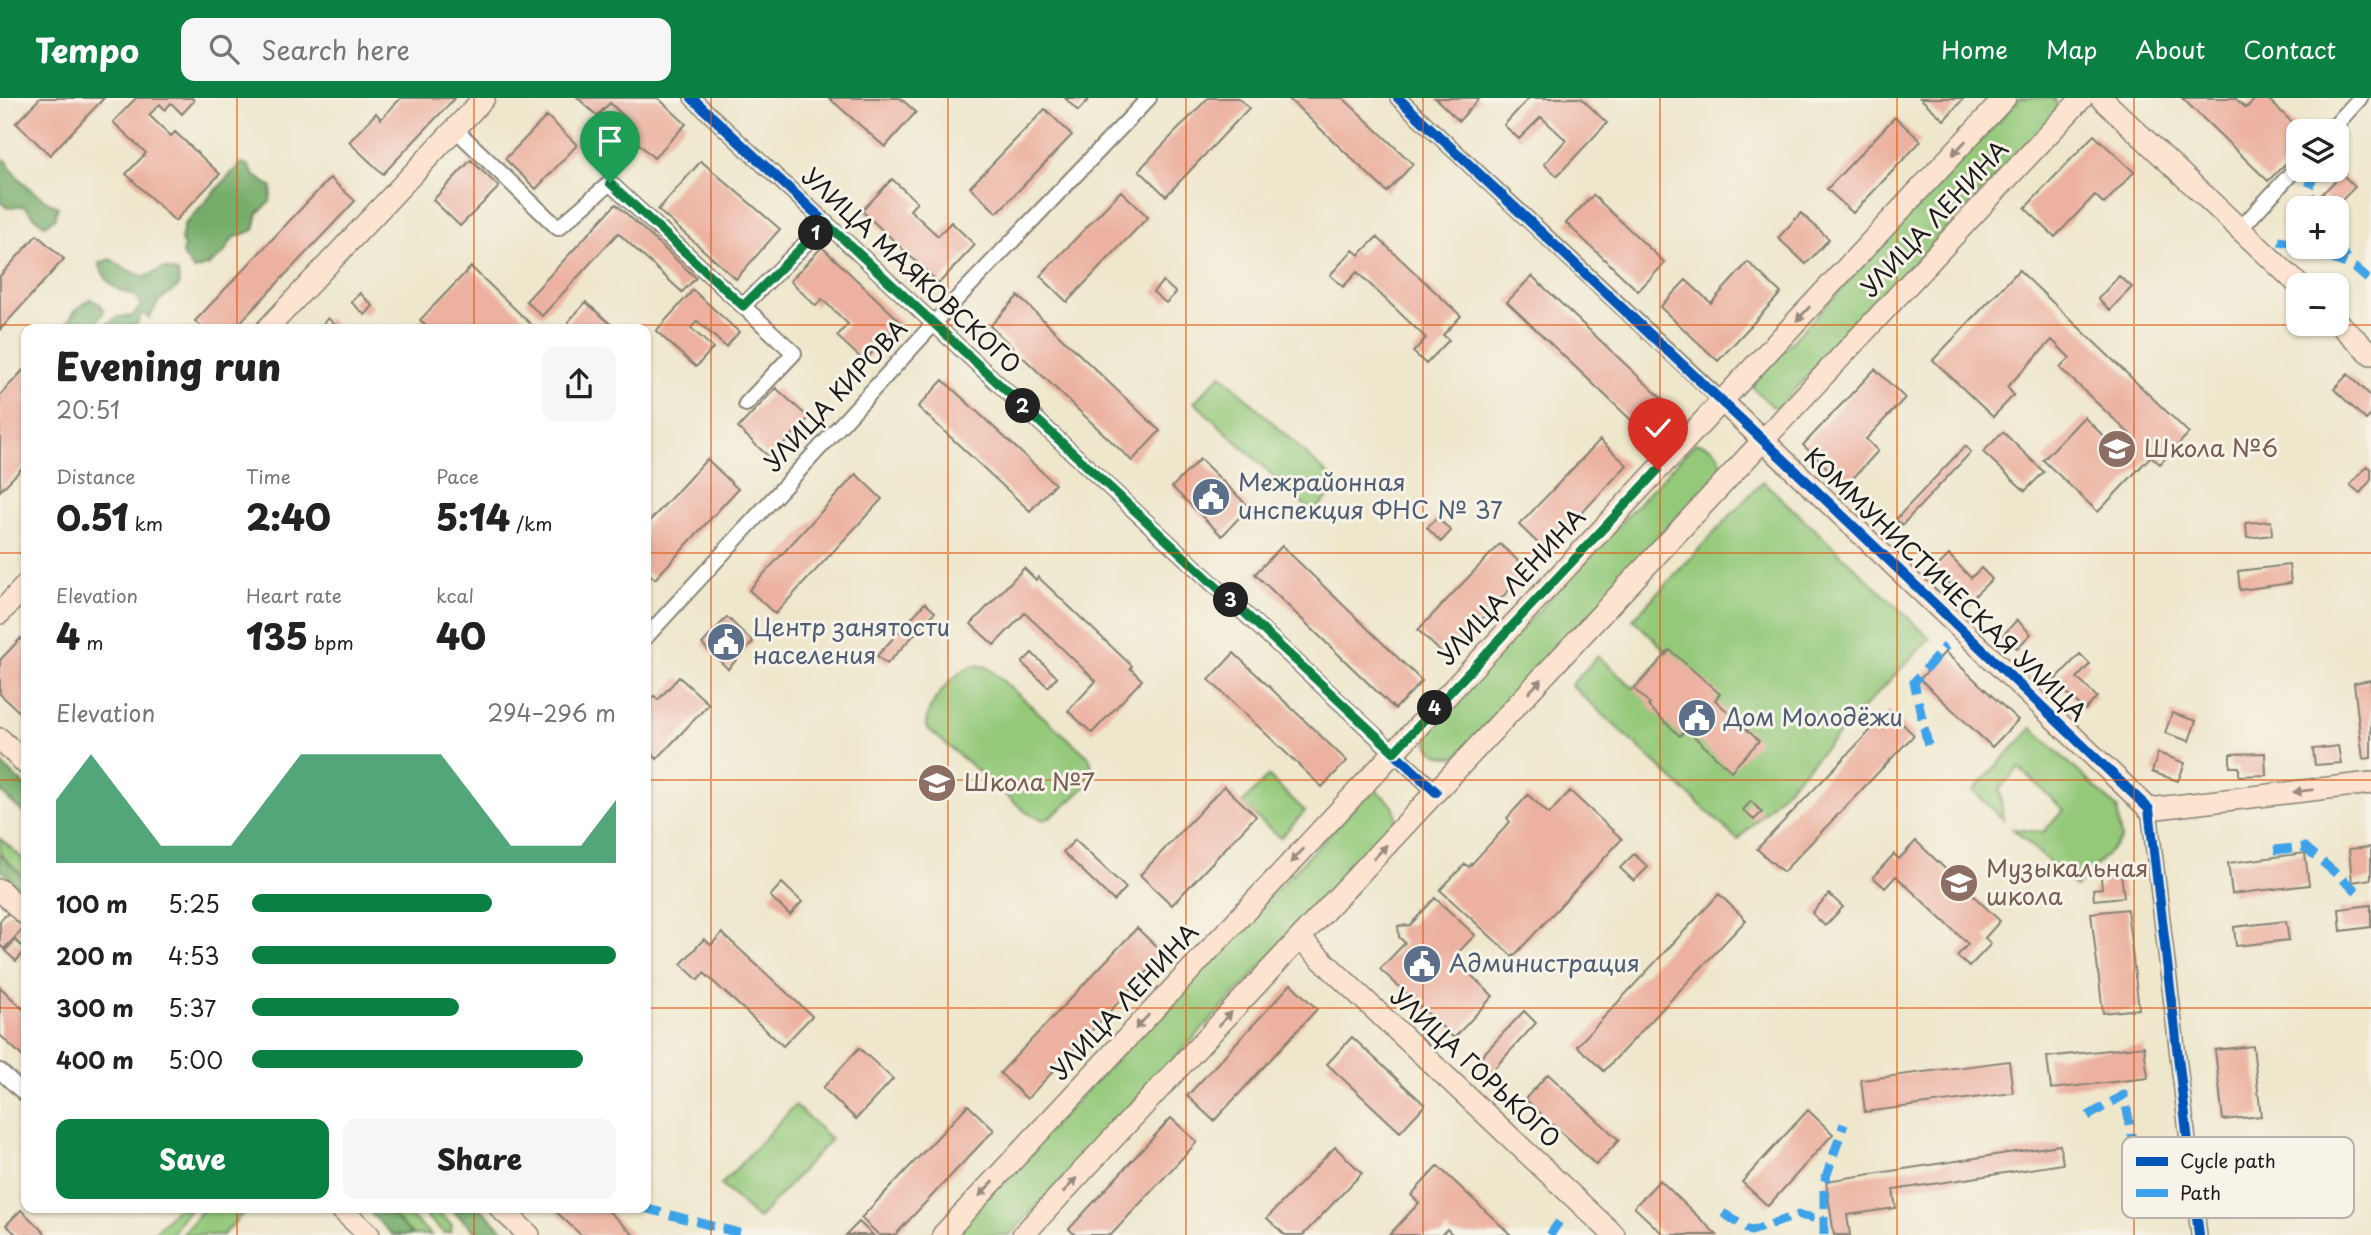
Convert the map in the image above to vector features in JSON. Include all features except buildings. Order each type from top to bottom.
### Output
[{"type":"main road","points":[[272,324],[484,98]]},
{"type":"main road","name":"УЛИЦА ЛЕНИНА","points":[[943,1235],[2005,98]]},
{"type":"main road","name":"УЛИЦА ЛЕНИНА","points":[[1023,1235],[2082,98]]},
{"type":"main road","points":[[2101,98],[2286,273]]},
{"type":"main road","points":[[2349,333],[2371,354]]},
{"type":"main road","name":"КОММУНИСТИЧЕСКАЯ УЛИЦА","points":[[1722,401],[2149,809]]},
{"type":"main road","points":[[0,613],[21,590]]},
{"type":"main road","points":[[0,739],[21,759]]},
{"type":"main road","points":[[2149,809],[2371,783]]},
{"type":"main road","points":[[0,890],[21,910]]},
{"type":"main road","name":"УЛИЦА ГОРЬКОГО","points":[[1300,939],[1614,1235]]},
{"type":"main road","points":[[345,1213],[369,1235]]},
{"type":"main road","points":[[506,1213],[530,1235]]},
{"type":"street","name":"УЛИЦА МАЯКОВСКОГО","points":[[692,98],[1436,792]]},
{"type":"street","name":"УЛИЦА КИРОВА","points":[[651,632],[934,323],[1149,98]]},
{"type":"street","name":"КОММУНИСТИЧЕСКАЯ УЛИЦА","points":[[1398,98],[1722,401]]},
{"type":"street","points":[[2341,119],[2360,98]]},
{"type":"street","points":[[455,129],[558,228],[610,183],[794,353],[746,404]]},
{"type":"street","points":[[2240,229],[2286,179]]},
{"type":"street","points":[[743,306],[826,223]]},
{"type":"street","points":[[2149,809],[2187,1137]]},
{"type":"street","points":[[0,1071],[21,1090]]},
{"type":"green space","points":[[2020,98],[2052,98],[2057,103],[2057,112],[1778,407],[1772,406],[1753,388],[1754,382]]},
{"type":"green space","points":[[0,158],[7,161],[29,188],[58,207],[55,218],[45,225],[23,206],[8,208],[0,202]]},
{"type":"green space","points":[[241,163],[248,165],[255,176],[272,187],[270,202],[258,213],[254,230],[233,238],[224,253],[209,265],[194,270],[182,254],[184,225]]},
{"type":"green space","points":[[110,259],[145,277],[164,268],[178,273],[179,286],[159,301],[149,318],[142,313],[136,324],[107,324],[118,317],[132,316],[141,306],[135,296],[108,281],[99,263]]},
{"type":"green space","points":[[90,299],[100,304],[104,312],[95,324],[66,324],[74,312]]},
{"type":"green space","points":[[1221,374],[1339,485],[1313,513],[1194,402]]},
{"type":"green space","points":[[1695,443],[1712,448],[1718,454],[1722,471],[1457,757],[1434,752],[1428,743],[1427,730]]},
{"type":"green space","points":[[1763,481],[1930,638],[1738,840],[1571,685],[1598,656],[1634,688],[1668,653],[1633,619]]},
{"type":"green space","points":[[975,665],[987,667],[1089,757],[1093,774],[1091,779],[1076,796],[1044,820],[1027,813],[926,727],[930,709],[942,690],[958,674]]},
{"type":"green space","points":[[2032,728],[2117,808],[2121,839],[2076,887],[2013,829],[2043,832],[2064,810],[2019,768],[2000,788],[2003,819],[1973,791]]},
{"type":"green space","points":[[0,762],[21,782],[21,811],[0,791]]},
{"type":"green space","points":[[1268,776],[1305,811],[1280,838],[1242,804]]},
{"type":"green space","points":[[1370,791],[1377,791],[1392,805],[1396,813],[1395,823],[1010,1235],[950,1235]]},
{"type":"green space","points":[[0,838],[21,857],[21,874],[0,854]]},
{"type":"green space","points":[[0,854],[21,874],[21,889],[0,869]]},
{"type":"green space","points":[[795,1105],[831,1139],[758,1219],[721,1185]]},
{"type":"green space","points":[[172,1213],[187,1213],[172,1235],[152,1235]]},
{"type":"green space","points":[[200,1213],[243,1213],[223,1235],[182,1235]]},
{"type":"green space","points":[[389,1213],[407,1213],[431,1235],[413,1235]]},
{"type":"green space","points":[[389,1213],[413,1235],[393,1235],[371,1214]]},
{"type":"green space","points":[[422,1213],[439,1213],[452,1225],[451,1232],[444,1233]]},
{"type":"green space","points":[[455,1213],[485,1213],[509,1235],[479,1235]]},
{"type":"marked path","points":[[2311,182],[2308,190],[2311,196]]},
{"type":"marked path","points":[[2279,241],[2286,242]]},
{"type":"marked path","points":[[2333,259],[2355,268],[2371,282]]},
{"type":"marked path","points":[[2348,259],[2353,265]]},
{"type":"marked path","points":[[1928,745],[1914,682],[1946,646]]},
{"type":"marked path","points":[[2274,850],[2305,847],[2361,895]]},
{"type":"marked path","points":[[2088,1116],[2124,1095],[2132,1137]]},
{"type":"marked path","points":[[1824,1235],[1824,1183],[1844,1124]]},
{"type":"marked path","points":[[651,1210],[747,1235]]},
{"type":"marked path","points":[[1723,1213],[1751,1231],[1799,1215],[1824,1220]]},
{"type":"marked path","points":[[1550,1235],[1559,1222]]},
{"type":"cycle path","points":[[692,98],[1436,792]]},
{"type":"cycle path","points":[[1398,98],[1781,457],[2149,809],[2187,1137]]},
{"type":"cycle path","points":[[2197,1218],[2199,1235]]},
{"type":"place","name":"Школа №6","points":[[2117,449]]},
{"type":"place","name":"Межрайонная инспекция ФНС № 37","points":[[1211,497]]},
{"type":"place","name":"Центр занятости населения","points":[[726,642]]},
{"type":"place","name":"Дом Молодёжи","points":[[1697,718]]},
{"type":"place","name":"Школа №7","points":[[937,783]]},
{"type":"place","name":"Музыкальная школа","points":[[1959,883]]},
{"type":"place","name":"Администрация","points":[[1422,964]]},
{"type":"route","points":[[610,183],[743,306],[826,223],[1394,752],[1658,470]]}]
